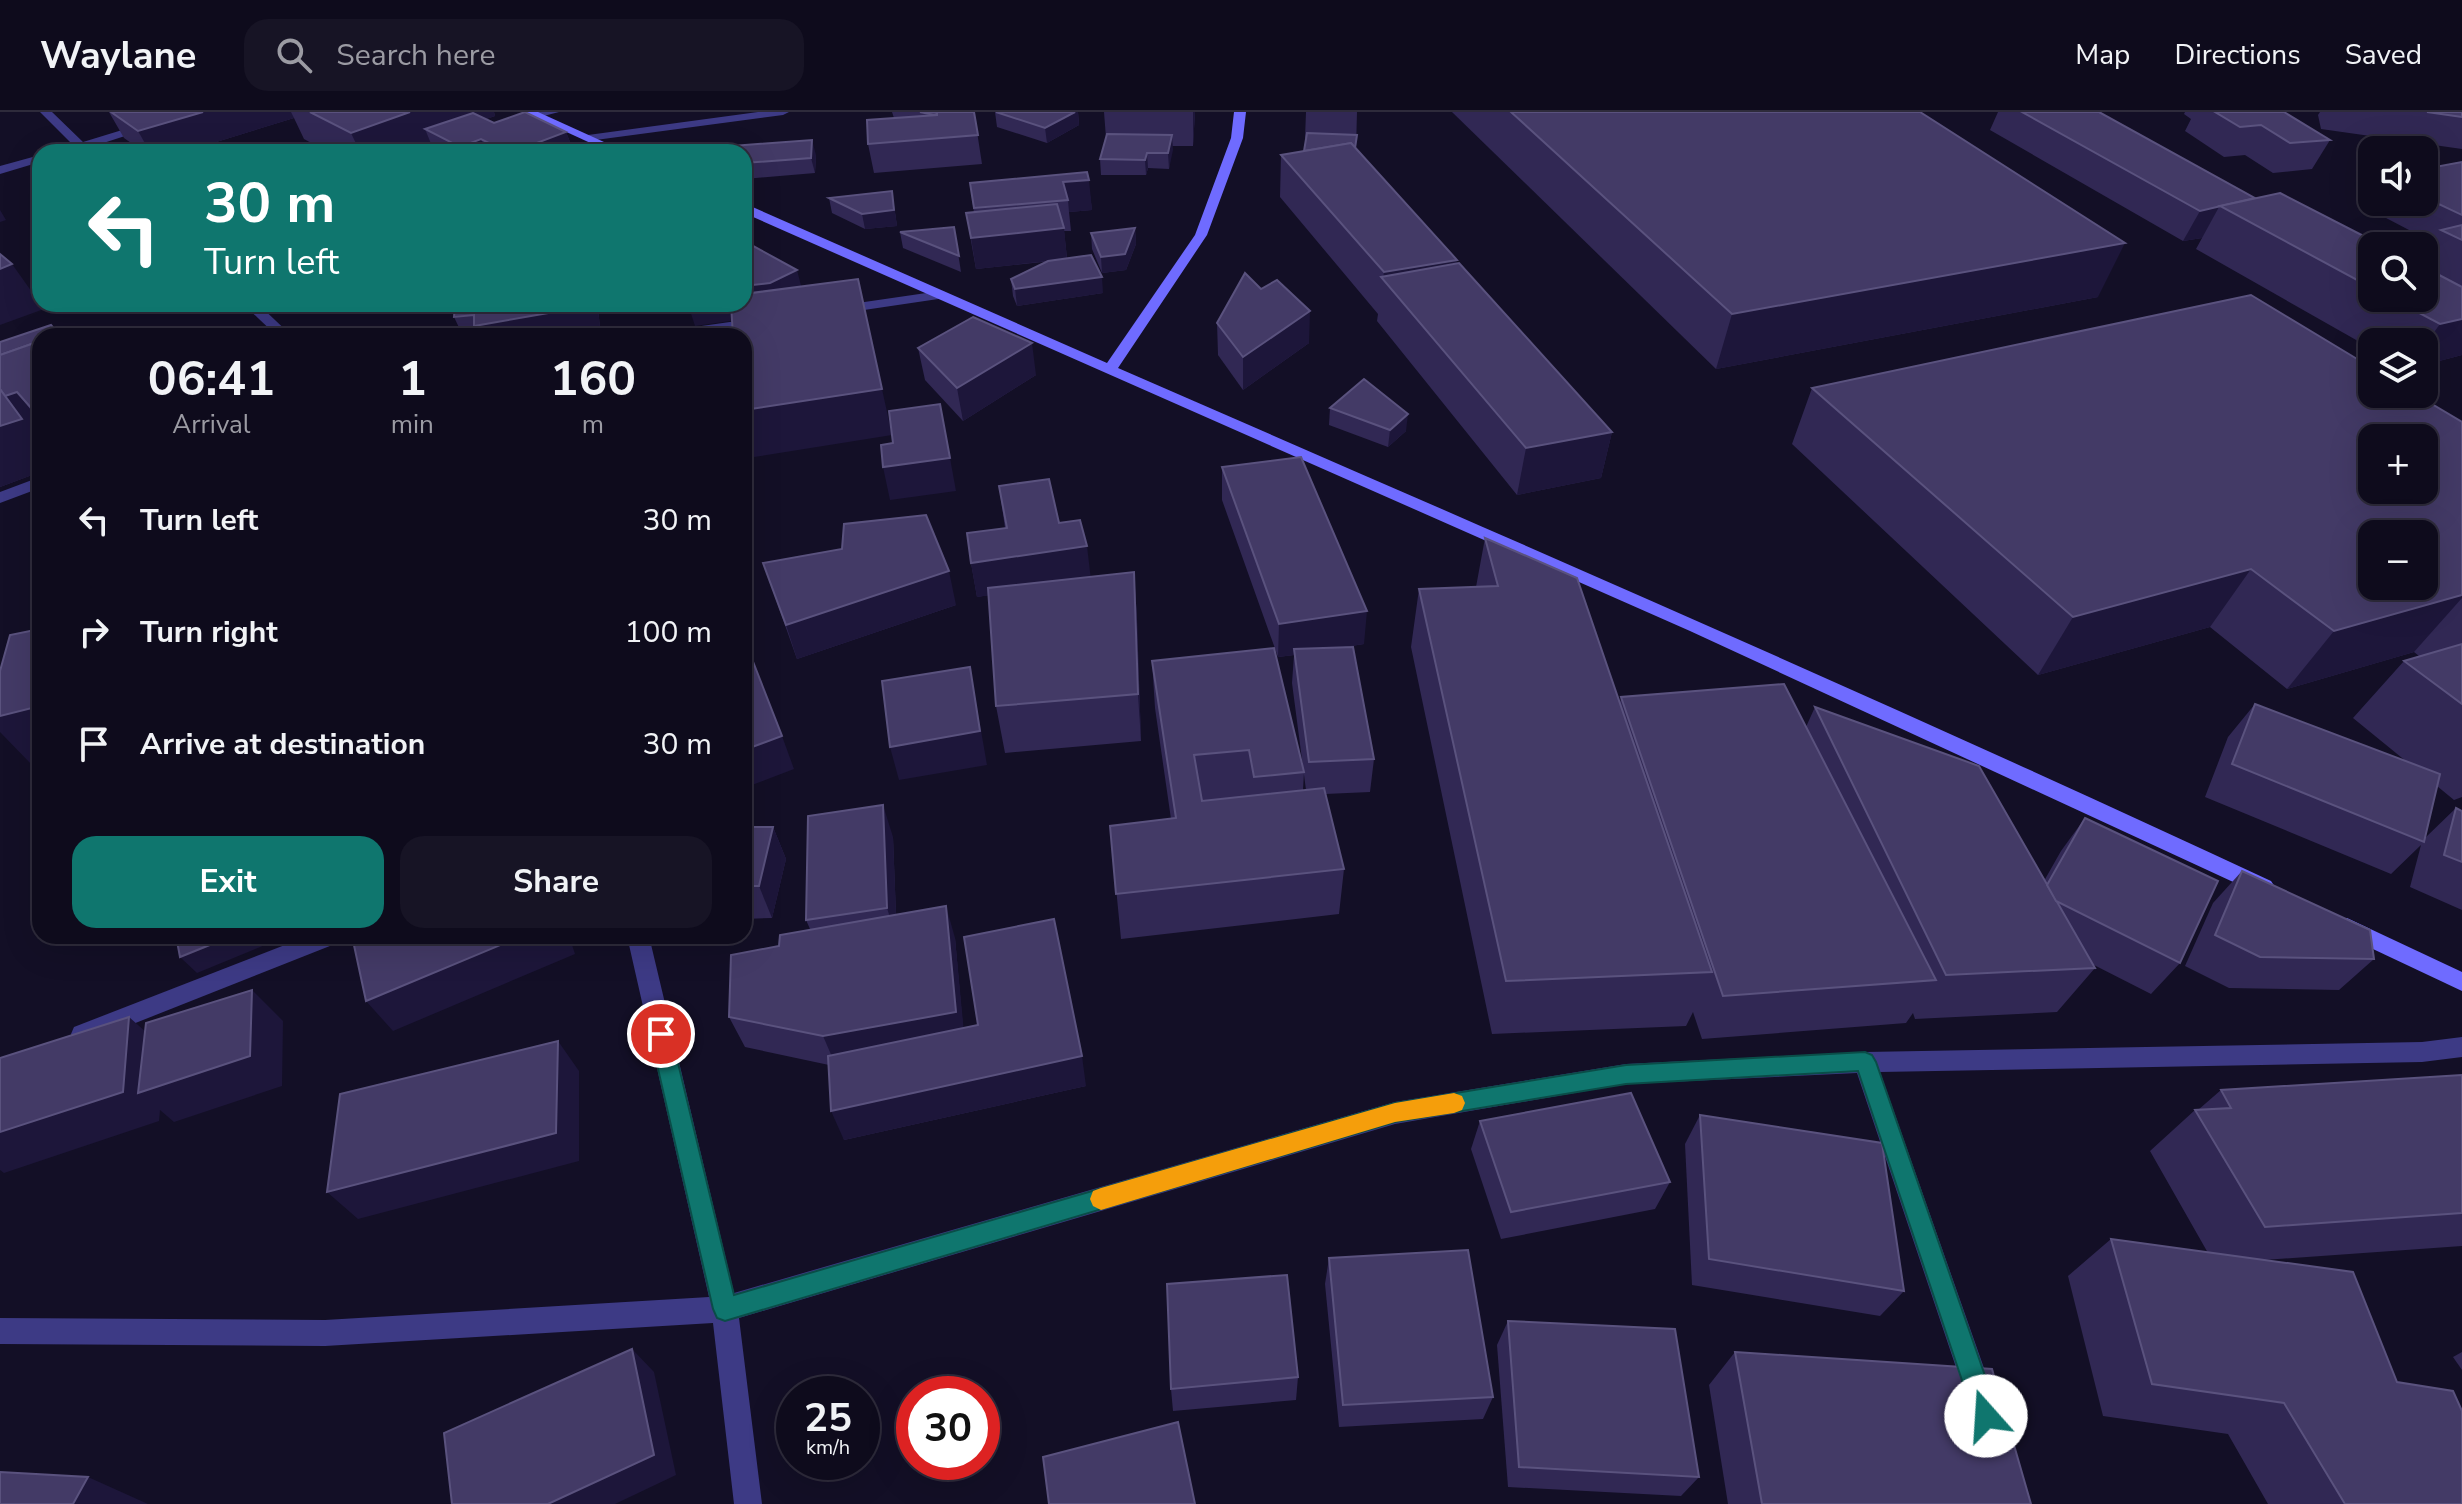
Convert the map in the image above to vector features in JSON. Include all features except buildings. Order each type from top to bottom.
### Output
[{"type":"street","points":[[46,112],[77,144]]},
{"type":"street","points":[[100,144],[193,112]]},
{"type":"street","points":[[533,114],[553,112]]},
{"type":"street","points":[[588,138],[783,112]]},
{"type":"street","points":[[1111,368],[1201,235],[1237,138],[1240,112]]},
{"type":"street","points":[[533,114],[602,144]]},
{"type":"street","points":[[0,170],[32,160]]},
{"type":"street","points":[[752,212],[2084,801],[2280,895]]},
{"type":"street","points":[[815,313],[940,295]]},
{"type":"street","points":[[259,312],[276,328]]},
{"type":"street","points":[[714,328],[769,320]]},
{"type":"street","points":[[0,498],[32,485]]},
{"type":"street","points":[[2336,922],[2462,982]]},
{"type":"street","points":[[58,1043],[312,944]]},
{"type":"street","points":[[640,944],[725,1309],[748,1504]]},
{"type":"street","points":[[0,1331],[325,1333],[725,1309],[1395,1113],[1626,1074],[1865,1062],[2422,1052],[2462,1047]]},
{"type":"street","points":[[1865,1062],[1986,1416]]},
{"type":"slow traffic","points":[[1101,1199],[1395,1113],[1454,1103]]},
{"type":"route","points":[[661,1034],[725,1309],[1395,1113],[1626,1074],[1865,1062],[1986,1416]]}]
